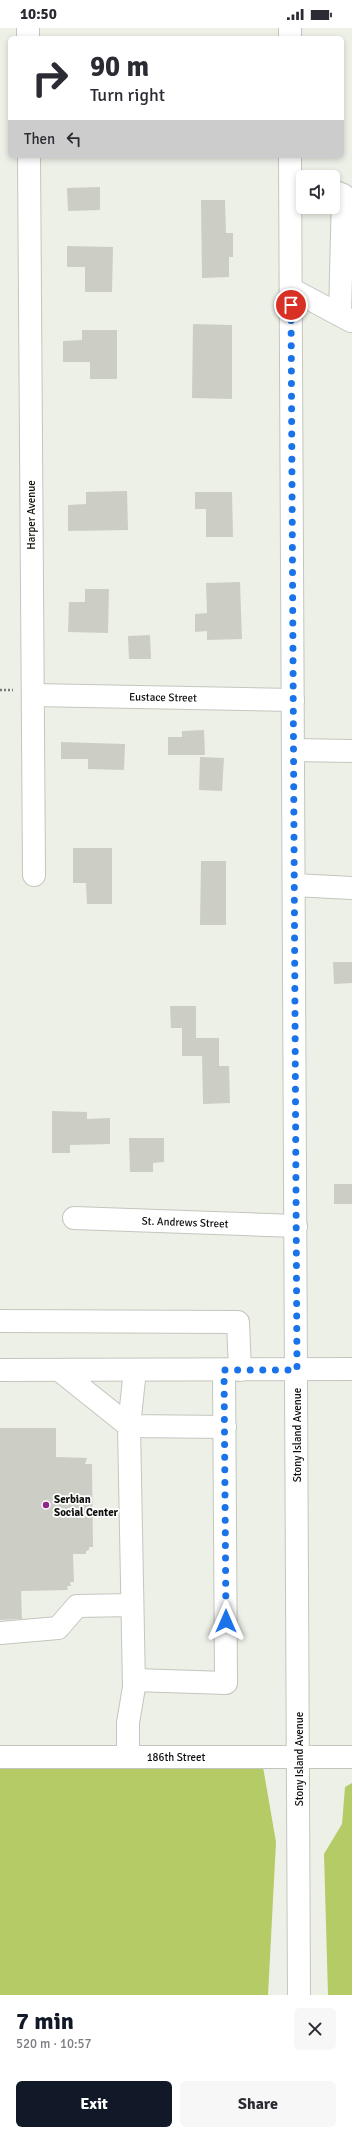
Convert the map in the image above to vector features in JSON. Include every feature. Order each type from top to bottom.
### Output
[{"type":"street","name":"Harper Avenue","points":[[29,158],[34,875]]},
{"type":"street","name":"Stony Island Avenue","points":[[290,158],[296,183]]},
{"type":"street","points":[[291,289],[346,318],[343,195],[340,194]]},
{"type":"street","name":"Stony Island Avenue","points":[[296,204],[291,289],[300,1995]]},
{"type":"street","name":"Eustace Street","points":[[33,695],[293,700]]},
{"type":"street","points":[[293,750],[352,751]]},
{"type":"street","points":[[294,885],[352,888]]},
{"type":"street","name":"St. Andrews Street","points":[[74,1218],[296,1226]]},
{"type":"street","points":[[0,1321],[238,1322],[224,1427],[226,1682],[134,1680]]},
{"type":"street","points":[[0,1370],[297,1370],[352,1368]]},
{"type":"street","points":[[59,1370],[129,1426],[224,1427]]},
{"type":"street","points":[[128,1757],[128,1723],[134,1680],[129,1426],[135,1370]]},
{"type":"street","points":[[0,1633],[58,1628],[77,1606],[132,1605]]},
{"type":"street","name":"186th Street","points":[[0,1757],[352,1757]]},
{"type":"green space","points":[[0,1767],[263,1767],[276,1842],[268,1995],[0,1995]]},
{"type":"green space","points":[[352,1783],[352,1995],[328,1995],[324,1854],[342,1824],[345,1787]]},
{"type":"building","points":[[100,187],[100,210],[68,211],[67,188]]},
{"type":"building","points":[[201,200],[225,200],[226,233],[233,233],[233,257],[229,257],[229,277],[202,278]]},
{"type":"building","points":[[67,246],[113,247],[112,292],[85,292],[85,267],[67,267]]},
{"type":"building","points":[[193,324],[232,325],[232,399],[192,398]]},
{"type":"building","points":[[82,330],[117,330],[117,379],[90,379],[90,362],[63,362],[63,341],[82,340]]},
{"type":"building","points":[[127,491],[128,530],[68,531],[68,505],[86,504],[86,492]]},
{"type":"building","points":[[195,492],[232,492],[233,537],[206,537],[206,509],[195,509]]},
{"type":"building","points":[[240,582],[242,639],[207,640],[207,631],[195,632],[195,614],[207,613],[206,583]]},
{"type":"building","points":[[85,589],[109,589],[108,633],[68,632],[69,602],[85,602]]},
{"type":"building","points":[[150,635],[151,659],[129,659],[128,636]]},
{"type":"building","points":[[204,730],[205,755],[168,755],[168,737],[182,737],[182,731]]},
{"type":"building","points":[[61,742],[125,744],[124,770],[88,769],[88,759],[61,759]]},
{"type":"building","points":[[200,757],[224,758],[222,791],[199,790]]},
{"type":"building","points":[[73,848],[112,848],[112,904],[87,904],[86,883],[73,883]]},
{"type":"building","points":[[201,861],[226,861],[226,925],[200,925]]},
{"type":"building","points":[[333,962],[352,962],[352,983],[334,984]]},
{"type":"building","points":[[170,1006],[196,1006],[196,1038],[219,1038],[219,1066],[229,1066],[230,1103],[203,1104],[202,1056],[182,1056],[182,1028],[171,1028]]},
{"type":"building","points":[[52,1111],[87,1112],[87,1119],[110,1118],[110,1144],[70,1145],[70,1153],[52,1153]]},
{"type":"building","points":[[129,1138],[164,1138],[164,1162],[153,1163],[153,1172],[130,1172]]},
{"type":"building","points":[[334,1184],[352,1184],[352,1204],[334,1204]]},
{"type":"building","name":"Serbian Social Center","points":[[0,1428],[56,1428],[56,1457],[87,1458],[85,1464],[92,1464],[93,1547],[89,1547],[86,1554],[73,1554],[74,1582],[70,1582],[71,1586],[67,1586],[68,1590],[21,1591],[22,1619],[0,1620]]},
{"type":"place","name":"Serbian Social Center","points":[[46,1505]]},
{"type":"route","points":[[226,1621],[224,1370],[297,1370],[291,305]]}]
